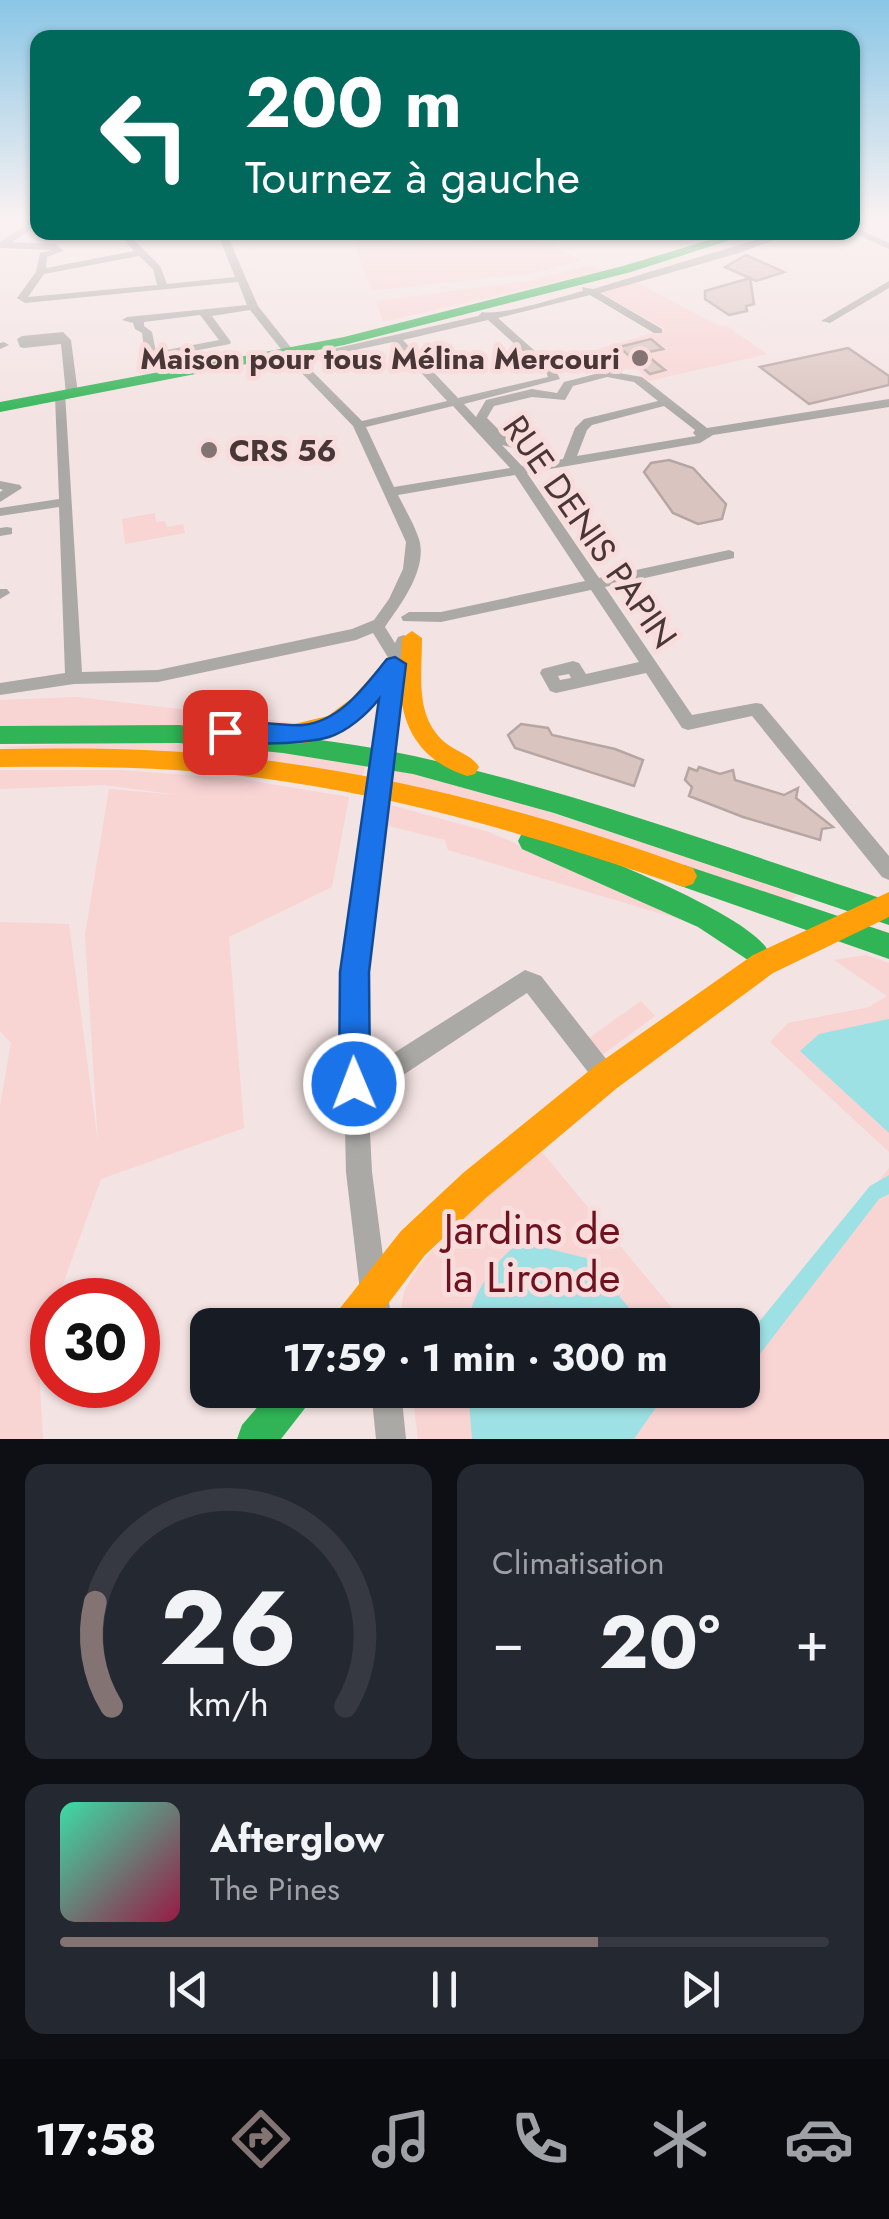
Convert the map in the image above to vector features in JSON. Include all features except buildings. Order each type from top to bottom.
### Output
[{"type":"main road","points":[[0,407],[289,352],[555,287]]},
{"type":"main road","points":[[289,352],[390,338],[588,287]]},
{"type":"main road","points":[[0,738],[301,734],[326,729],[361,706],[397,632]]},
{"type":"main road","points":[[397,632],[410,711],[426,744],[452,762],[545,792],[554,803]]},
{"type":"main road","points":[[179,734],[283,744],[413,765],[554,803],[889,913]]},
{"type":"main road","points":[[0,758],[112,758],[256,770],[337,780],[434,800],[562,834],[889,946]]},
{"type":"main road","points":[[434,800],[444,811],[521,837],[708,918],[758,957]]},
{"type":"main road","points":[[362,1308],[413,1244],[474,1185],[758,957],[889,904]]},
{"type":"main road","points":[[256,1439],[281,1408]]},
{"type":"street","points":[[31,287],[23,300],[170,287]]},
{"type":"street","points":[[244,287],[253,307],[289,352],[359,425],[413,552],[397,632],[354,972],[358,1172],[375,1308]]},
{"type":"street","points":[[826,320],[883,287]]},
{"type":"street","points":[[585,288],[658,331]]},
{"type":"street","points":[[207,314],[226,343],[147,361],[147,332],[132,320],[253,307]]},
{"type":"street","points":[[359,425],[555,377],[486,313]]},
{"type":"street","name":"RUE DENIS PAPIN","points":[[390,338],[518,469],[688,724],[756,709],[889,871]]},
{"type":"street","points":[[66,340],[66,502],[74,678]]},
{"type":"street","points":[[560,397],[568,384],[610,374],[640,380],[707,434]]},
{"type":"street","points":[[518,445],[503,441],[481,418],[490,404],[532,392],[560,397],[588,422]]},
{"type":"street","points":[[569,460],[581,428],[588,422],[666,402]]},
{"type":"street","points":[[390,492],[680,440],[700,440],[707,434],[776,420],[889,404]]},
{"type":"street","points":[[1,501],[66,502]]},
{"type":"street","points":[[0,689],[74,678],[158,676],[356,634],[397,632],[434,618],[729,555]]},
{"type":"street","points":[[581,681],[573,667],[548,673],[556,687],[649,666]]},
{"type":"street","points":[[354,1084],[374,1081],[525,982],[534,983],[606,1078]]},
{"type":"street","points":[[388,1408],[391,1439]]},
{"type":"green space","points":[[371,287],[407,287],[372,291]]},
{"type":"green space","points":[[482,287],[532,287],[383,322],[376,301]]},
{"type":"green space","points":[[645,287],[720,326],[726,325],[767,354],[649,381],[637,369],[616,369],[598,349],[665,329],[595,290]]},
{"type":"green space","points":[[155,513],[156,522],[165,521],[167,527],[183,524],[185,533],[125,544],[122,519]]},
{"type":"green space","points":[[77,697],[307,724],[0,729],[0,700]]},
{"type":"green space","points":[[145,741],[224,743],[366,764],[362,778],[0,747]]},
{"type":"green space","points":[[391,767],[459,783],[800,893],[787,903],[390,783]]},
{"type":"green space","points":[[0,770],[119,770],[241,779],[349,797],[332,887],[229,937],[244,1128],[101,1179],[65,1278],[30,1278],[30,1408],[41,1408],[43,1439],[0,1439],[0,1106],[11,1043],[0,1031],[0,922],[69,924],[98,1143],[85,935],[109,789],[179,795],[105,785],[0,789]]},
{"type":"green space","points":[[387,804],[489,832],[709,928],[448,850],[445,840],[385,825]]},
{"type":"green space","points":[[866,955],[889,963],[889,1152],[770,1042],[788,1023],[869,1007],[887,996],[834,960]]},
{"type":"green space","points":[[641,1001],[655,1016],[602,1055],[589,1038]]},
{"type":"green space","name":"Jardins de la Lironde","points":[[542,1152],[672,1308],[402,1308],[405,1291],[433,1249]]},
{"type":"green space","name":"Jardins de la Lironde","points":[[889,1168],[889,1439],[418,1439],[414,1408],[760,1408],[760,1330]]},
{"type":"water","points":[[889,1019],[889,1133],[800,1051],[819,1034]]},
{"type":"water","points":[[889,1175],[889,1194],[879,1199],[760,1354],[760,1321],[870,1186]]},
{"type":"water","points":[[521,1242],[586,1258],[629,1308],[472,1308],[501,1259]]},
{"type":"water","points":[[469,1408],[656,1408],[634,1439],[472,1439]]},
{"type":"traffic: fast","points":[[0,407],[344,341],[556,287]]},
{"type":"traffic: fast","points":[[0,735],[179,734],[283,744],[413,765],[554,803],[889,913]]},
{"type":"traffic: fast","points":[[531,841],[708,918],[754,951]]},
{"type":"traffic: fast","points":[[684,876],[889,946]]},
{"type":"traffic: fast","points":[[256,1439],[281,1408]]},
{"type":"traffic: slow","points":[[412,638],[414,716],[430,744],[467,767]]},
{"type":"traffic: slow","points":[[285,734],[321,729],[349,714],[395,664]]},
{"type":"traffic: slow","points":[[0,758],[114,758],[228,765],[344,782],[459,807],[684,876]]},
{"type":"traffic: slow","points":[[363,1308],[413,1243],[475,1185],[606,1077],[763,964],[889,904]]},
{"type":"place","name":"Maison pour tous Mélina Mercouri","points":[[640,358]]},
{"type":"place","name":"CRS 56","points":[[209,450]]},
{"type":"route","points":[[225,732],[311,734],[334,726],[361,706],[386,670],[395,664],[354,972],[354,1084]]}]
